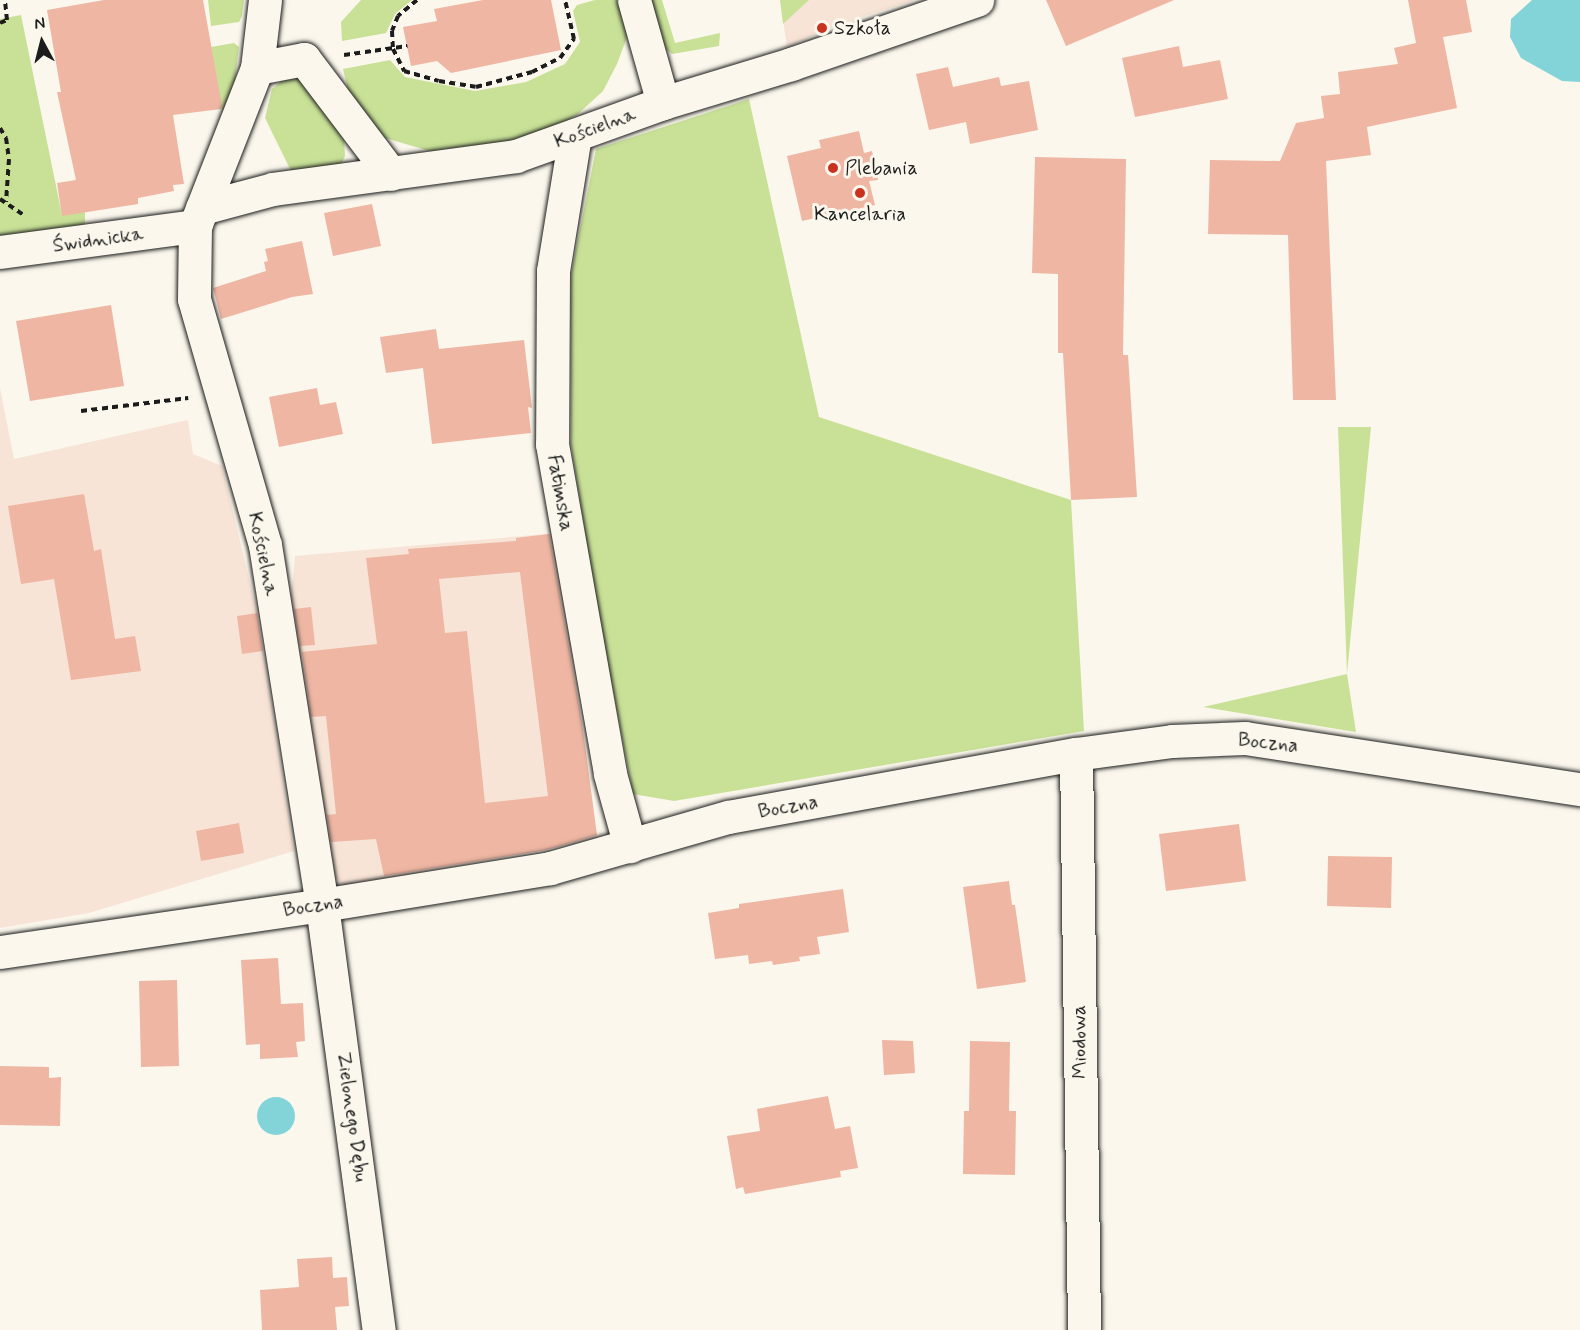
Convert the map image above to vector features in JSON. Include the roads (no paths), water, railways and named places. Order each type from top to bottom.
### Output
[{"type":"street","name":"Kościelna","points":[[265,0],[257,69],[198,217],[194,299],[265,545],[322,905]]},
{"type":"street","points":[[634,0],[663,103]]},
{"type":"street","name":"Kościelna","points":[[198,217],[273,189],[516,156],[663,103],[791,64],[977,0]]},
{"type":"street","points":[[257,69],[304,59],[392,174]]},
{"type":"street","name":"Fatimska","points":[[575,135],[554,271],[552,444],[610,774],[630,846]]},
{"type":"street","name":"Świdnicka","points":[[0,252],[198,217]]},
{"type":"street","name":"Boczna","points":[[0,952],[322,905],[550,868],[728,817],[1076,754],[1172,741],[1245,738],[1580,789]]},
{"type":"street","name":"Miodowa","points":[[1076,754],[1084,1330]]},
{"type":"street","name":"Zielonego Dębu","points":[[322,905],[379,1330]]},
{"type":"water","points":[[1532,0],[1580,0],[1580,82],[1562,81],[1521,58],[1510,37],[1511,19]]},
{"type":"water","points":[[276,1097],[283,1098],[289,1103],[294,1109],[294,1123],[289,1129],[283,1134],[276,1135],[269,1134],[263,1129],[258,1123],[257,1116],[258,1109],[263,1103],[269,1098]]},
{"type":"place","name":"Szkoła","points":[[822,28]]},
{"type":"place","name":"Plebania","points":[[833,168]]},
{"type":"place","name":"Kancelaria","points":[[860,193]]}]
